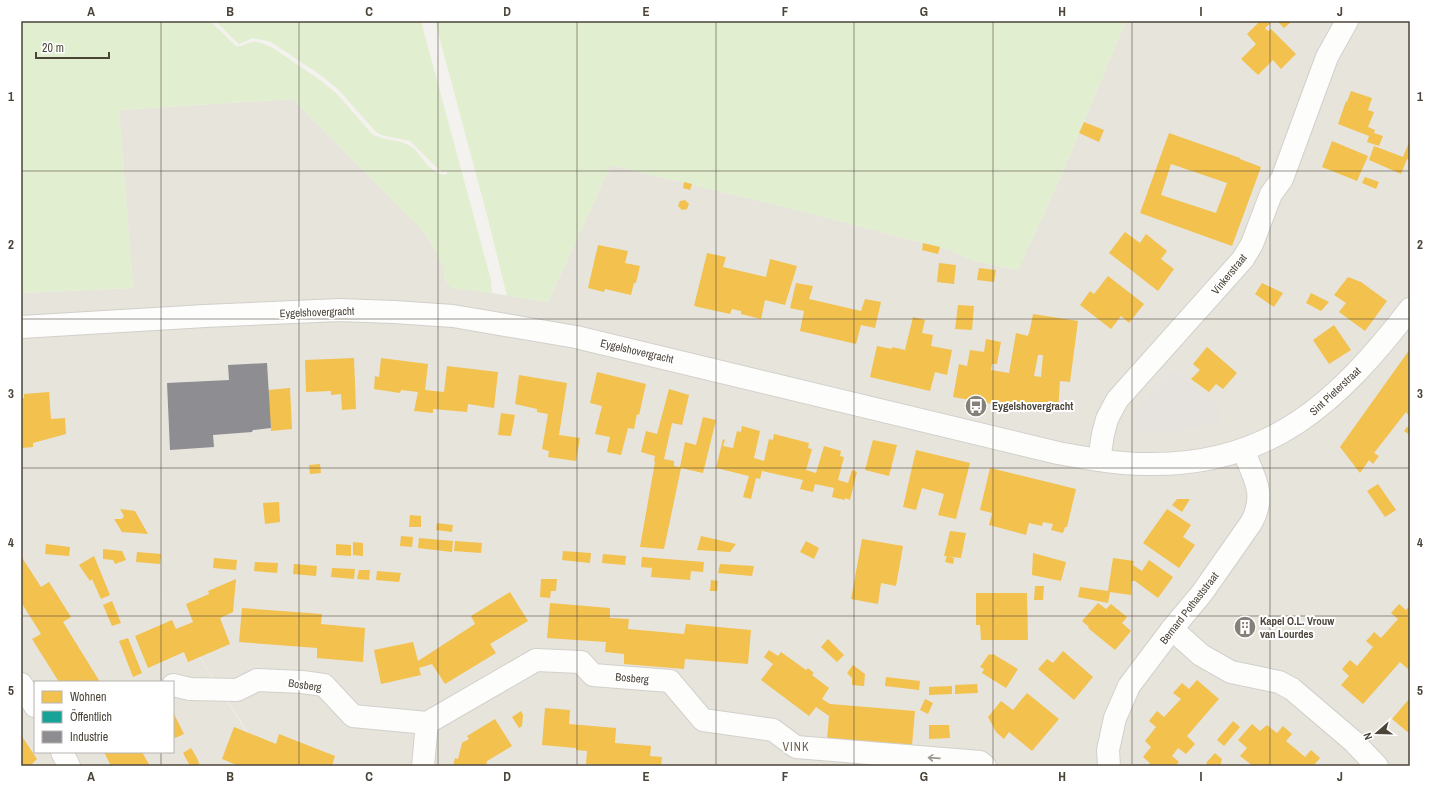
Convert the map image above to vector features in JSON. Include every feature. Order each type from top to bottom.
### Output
[{"type":"street","name":"Vinkerstraat","points":[[1099,460],[1107,419],[1117,400],[1243,260],[1252,244],[1271,194],[1282,179],[1327,57],[1347,21]]},
{"type":"street","name":"Sint Pieterstraat","points":[[1243,450],[1270,439],[1319,408],[1372,356],[1410,309]]},
{"type":"street","name":"Eygelshovergracht","points":[[21,327],[339,310],[453,316],[576,337],[1058,453],[1099,460],[1144,464],[1189,462],[1215,458],[1243,450]]},
{"type":"street","name":"Bernard Pothaststraat","points":[[1109,766],[1108,750],[1115,718],[1129,686],[1172,629],[1202,593],[1257,513],[1259,496],[1258,486],[1243,450]]},
{"type":"street","points":[[1172,629],[1201,655],[1231,672],[1279,682],[1292,689],[1353,741],[1377,766]]},
{"type":"street","name":"Bosberg","points":[[174,685],[190,689],[237,690],[257,680],[302,682],[324,685],[353,716],[427,723],[536,660],[581,662],[594,675],[670,682],[703,720],[773,730],[796,747],[834,758],[980,762],[985,766]]},
{"type":"street","points":[[21,684],[34,704]]},
{"type":"street","points":[[423,766],[427,723]]},
{"type":"street","points":[[62,753],[69,766]]},
{"type":"shaded area","points":[[1126,21],[1410,21],[1410,766],[269,766],[151,580],[268,766],[21,766],[21,293],[133,288],[119,110],[293,99],[426,234],[444,267],[444,279],[479,291],[548,302],[611,165],[809,213],[950,250],[974,261],[1018,270],[1062,174]]},
{"type":"shaded area","points":[[1172,370],[1217,406],[1220,423],[1178,431],[1155,432],[1136,430],[1137,410],[1152,390]]},
{"type":"green space","points":[[21,21],[210,21],[236,46],[255,42],[273,48],[320,80],[337,94],[372,134],[404,143],[414,149],[437,173],[447,174],[447,171],[443,172],[438,169],[410,141],[381,135],[375,131],[338,89],[319,74],[271,42],[253,38],[239,44],[215,21],[421,21],[491,280],[492,293],[451,288],[444,279],[444,267],[426,234],[293,99],[119,110],[133,288],[21,293]]},
{"type":"green space","points":[[435,21],[1126,21],[1062,174],[1018,270],[974,261],[950,250],[809,213],[611,165],[548,302],[507,296]]},
{"type":"building: Wohnen","points":[[1257,21],[1273,21],[1265,28],[1268,31],[1271,29],[1296,54],[1281,69],[1273,60],[1258,75],[1241,59],[1256,44],[1247,34],[1258,23]]},
{"type":"building: Wohnen","points":[[1277,21],[1292,21],[1284,28]]},
{"type":"building: Wohnen","points":[[1351,91],[1372,98],[1368,110],[1374,112],[1368,127],[1375,130],[1374,133],[1383,136],[1379,146],[1367,142],[1369,136],[1338,124]]},
{"type":"building: Wohnen","points":[[1084,122],[1104,130],[1099,142],[1079,133]]},
{"type":"building: Wohnen","points":[[1169,133],[1261,167],[1232,246],[1140,213]],"holes":[[[1171,164],[1227,183],[1216,213],[1161,195]]]},
{"type":"building: Wohnen","points":[[1410,140],[1410,160],[1407,159],[1401,174],[1369,160],[1374,146],[1403,157]]},
{"type":"building: Wohnen","points":[[1332,141],[1368,156],[1357,181],[1322,167]]},
{"type":"building: Wohnen","points":[[1365,177],[1379,182],[1376,189],[1362,183]]},
{"type":"building: Wohnen","points":[[684,182],[692,184],[690,190],[683,188]]},
{"type":"building: Wohnen","points":[[685,200],[689,204],[687,209],[682,210],[678,206],[680,201]]},
{"type":"building: Wohnen","points":[[1125,232],[1140,243],[1146,234],[1167,251],[1161,259],[1174,269],[1158,291],[1109,253]]},
{"type":"building: Wohnen","points":[[923,243],[940,247],[938,254],[922,250]]},
{"type":"building: Wohnen","points":[[598,245],[628,251],[625,263],[640,266],[636,283],[634,283],[631,295],[605,289],[604,292],[588,288]]},
{"type":"building: Wohnen","points":[[707,253],[726,257],[723,267],[766,277],[770,259],[797,266],[785,305],[765,300],[761,319],[741,314],[741,311],[732,309],[730,314],[694,306]]},
{"type":"building: Wohnen","points":[[939,263],[956,265],[954,284],[937,282]]},
{"type":"building: Wohnen","points":[[979,268],[996,270],[994,282],[977,280]]},
{"type":"building: Wohnen","points":[[1108,276],[1144,304],[1129,323],[1121,316],[1111,329],[1080,305],[1090,291],[1094,294]]},
{"type":"building: Wohnen","points":[[1348,277],[1361,282],[1387,301],[1365,331],[1339,312],[1346,303],[1334,295]]},
{"type":"building: Wohnen","points":[[796,283],[813,286],[809,299],[861,311],[865,299],[881,302],[875,328],[861,325],[856,344],[800,331],[804,311],[790,308]]},
{"type":"building: Wohnen","points":[[1262,283],[1283,293],[1274,307],[1255,294]]},
{"type":"building: Wohnen","points":[[1311,293],[1329,302],[1321,311],[1306,303]]},
{"type":"building: Wohnen","points":[[958,305],[974,306],[972,330],[955,329]]},
{"type":"building: Wohnen","points":[[1033,314],[1078,321],[1070,382],[1060,381],[1058,411],[1015,408],[953,397],[959,364],[967,366],[970,350],[984,352],[986,339],[1001,342],[997,364],[992,364],[991,370],[1009,373],[1016,333],[1028,336]],"holes":[[[1038,355],[1043,355],[1041,377],[1034,376]]]},
{"type":"building: Wohnen","points":[[913,317],[925,320],[922,333],[933,335],[931,346],[952,350],[947,375],[935,372],[930,391],[870,377],[877,346],[905,350]]},
{"type":"building: Wohnen","points":[[1334,325],[1351,350],[1329,364],[1313,340]]},
{"type":"building: Wohnen","points":[[1207,347],[1237,373],[1223,389],[1216,384],[1209,392],[1191,379],[1200,370],[1193,364]]},
{"type":"building: Wohnen","points":[[1410,349],[1410,417],[1406,412],[1374,453],[1379,456],[1373,464],[1369,460],[1360,473],[1340,447]]},
{"type":"building: Wohnen","points":[[354,358],[356,409],[342,410],[341,394],[331,395],[331,391],[306,392],[305,360]]},
{"type":"building: Wohnen","points":[[381,358],[428,364],[425,390],[444,392],[447,366],[498,372],[494,408],[468,404],[467,412],[433,409],[433,413],[414,411],[418,392],[401,390],[400,393],[374,389],[375,376],[379,377]]},
{"type":"building: Wohnen","points":[[597,372],[646,384],[639,415],[637,414],[634,429],[628,428],[621,455],[607,452],[610,437],[595,434],[602,406],[590,403]]},
{"type":"building: Wohnen","points":[[519,375],[567,383],[559,435],[580,438],[576,461],[548,457],[549,451],[542,449],[548,414],[537,412],[537,409],[515,404]]},
{"type":"building: Wohnen","points":[[290,388],[292,429],[271,431],[268,390]]},
{"type":"building: Wohnen","points":[[669,389],[689,395],[682,425],[672,423],[664,459],[674,461],[674,466],[680,467],[685,442],[696,445],[703,417],[716,420],[703,473],[681,468],[664,549],[640,547],[655,462],[655,456],[641,452],[646,431],[657,434]]},
{"type":"building: Wohnen","points":[[49,392],[51,419],[65,418],[66,434],[33,443],[33,447],[21,448],[21,398],[24,398],[24,394]]},
{"type":"building: Wohnen","points":[[501,413],[515,415],[511,436],[498,435]]},
{"type":"building: Wohnen","points":[[742,426],[760,431],[754,458],[764,461],[769,439],[773,440],[774,434],[809,443],[808,448],[812,449],[806,470],[816,473],[824,446],[841,451],[840,456],[844,457],[838,480],[848,483],[852,470],[857,472],[850,500],[832,497],[834,488],[815,484],[813,492],[800,489],[803,480],[762,471],[760,479],[756,478],[751,499],[743,497],[749,476],[716,468],[723,439],[725,440],[723,446],[733,448],[737,431],[741,432]]},
{"type":"building: Wohnen","points":[[1407,427],[1410,428],[1410,435],[1404,431]]},
{"type":"building: Wohnen","points":[[873,440],[897,445],[889,476],[865,470]]},
{"type":"building: Wohnen","points":[[916,450],[970,463],[956,519],[938,515],[944,494],[922,488],[916,510],[903,507]]},
{"type":"building: Wohnen","points":[[320,464],[321,473],[310,474],[309,465]]},
{"type":"building: Wohnen","points":[[990,468],[1076,489],[1067,527],[1065,527],[1063,533],[1051,530],[1053,524],[1043,522],[1042,526],[1029,523],[1026,535],[989,525],[992,513],[980,510]]},
{"type":"building: Wohnen","points":[[1378,484],[1396,510],[1385,517],[1367,491]]},
{"type":"building: Wohnen","points":[[1177,499],[1190,499],[1182,512],[1172,505]]},
{"type":"building: Wohnen","points":[[279,502],[280,522],[265,524],[263,503]]},
{"type":"building: Wohnen","points":[[120,509],[135,511],[148,534],[122,532],[114,519],[122,519],[124,516]]},
{"type":"building: Wohnen","points":[[1167,509],[1191,525],[1183,537],[1195,545],[1179,568],[1143,543]]},
{"type":"building: Wohnen","points":[[410,515],[421,516],[421,527],[409,527]]},
{"type":"building: Wohnen","points":[[437,523],[453,525],[452,532],[436,530]]},
{"type":"building: Wohnen","points":[[950,531],[966,533],[961,558],[944,556]]},
{"type":"building: Wohnen","points":[[401,536],[413,537],[412,547],[400,546]]},
{"type":"building: Wohnen","points":[[701,536],[736,544],[730,552],[697,550]]},
{"type":"building: Wohnen","points":[[419,538],[453,541],[452,552],[418,548]]},
{"type":"building: Wohnen","points":[[862,539],[903,546],[896,586],[881,583],[878,604],[851,599]]},
{"type":"building: Wohnen","points":[[455,541],[482,543],[481,553],[454,551]]},
{"type":"building: Wohnen","points":[[806,541],[819,548],[814,559],[800,552]]},
{"type":"building: Wohnen","points":[[353,542],[363,543],[363,556],[353,555]]},
{"type":"building: Wohnen","points":[[46,544],[70,547],[69,556],[45,554]]},
{"type":"building: Wohnen","points":[[336,544],[351,545],[351,556],[336,555]]},
{"type":"building: Wohnen","points":[[103,549],[122,551],[126,560],[115,564],[113,560],[103,559]]},
{"type":"building: Wohnen","points":[[563,551],[591,553],[590,563],[562,560]]},
{"type":"building: Wohnen","points":[[137,552],[161,554],[160,564],[136,562]]},
{"type":"building: Wohnen","points":[[1033,553],[1066,562],[1061,581],[1032,575]]},
{"type":"building: Wohnen","points":[[603,554],[626,556],[625,565],[602,563]]},
{"type":"building: Wohnen","points":[[21,556],[41,587],[49,582],[71,617],[63,622],[99,681],[58,681],[32,639],[41,634],[21,602]]},
{"type":"building: Wohnen","points":[[94,556],[110,595],[101,599],[92,579],[90,581],[79,565]]},
{"type":"building: Wohnen","points":[[947,556],[954,558],[953,564],[945,562]]},
{"type":"building: Wohnen","points":[[642,557],[704,562],[703,572],[691,571],[690,580],[651,577],[652,568],[641,567]]},
{"type":"building: Wohnen","points":[[214,558],[237,560],[236,570],[213,568]]},
{"type":"building: Wohnen","points":[[1113,558],[1134,561],[1133,565],[1142,571],[1149,560],[1173,577],[1158,598],[1135,581],[1132,581],[1131,595],[1110,592],[1108,603],[1078,597],[1080,587],[1108,591]]},
{"type":"building: Wohnen","points":[[255,562],[278,563],[277,573],[254,571]]},
{"type":"building: Wohnen","points":[[294,564],[317,566],[316,576],[293,574]]},
{"type":"building: Wohnen","points":[[720,564],[754,566],[752,576],[718,573]]},
{"type":"building: Wohnen","points":[[332,568],[355,569],[354,579],[331,577]]},
{"type":"building: Wohnen","points":[[359,570],[370,570],[369,580],[357,579]]},
{"type":"building: Wohnen","points":[[377,571],[401,573],[399,582],[376,580]]},
{"type":"building: Wohnen","points":[[236,579],[233,612],[220,618],[230,644],[188,662],[184,652],[148,668],[135,636],[172,620],[176,629],[193,622],[186,604],[209,594],[208,591]]},
{"type":"building: Wohnen","points":[[541,579],[557,579],[556,591],[551,591],[550,598],[540,597]]},
{"type":"building: Wohnen","points":[[711,580],[718,581],[717,591],[710,591]]},
{"type":"building: Wohnen","points":[[1035,586],[1044,586],[1043,600],[1034,600]]},
{"type":"building: Wohnen","points":[[510,592],[528,621],[490,644],[496,653],[445,684],[432,664],[419,668],[421,675],[381,684],[374,650],[413,642],[418,661],[475,624],[471,616]]},
{"type":"building: Wohnen","points":[[976,593],[1027,593],[1028,640],[981,640],[980,625],[976,625]]},
{"type":"building: Wohnen","points":[[112,601],[121,623],[112,626],[103,605]]},
{"type":"building: Wohnen","points":[[550,603],[610,608],[610,618],[629,619],[628,629],[684,634],[686,624],[751,630],[748,664],[685,659],[684,669],[624,664],[624,654],[605,652],[606,642],[547,638]]},
{"type":"building: Wohnen","points":[[1098,603],[1106,609],[1111,604],[1127,617],[1122,623],[1131,631],[1115,650],[1088,628],[1089,627],[1082,621]]},
{"type":"building: Wohnen","points":[[1399,604],[1406,610],[1410,605],[1410,667],[1408,669],[1400,662],[1363,704],[1341,685],[1349,676],[1342,669],[1350,660],[1357,666],[1373,647],[1366,641],[1374,632],[1381,638],[1398,619],[1391,613]]},
{"type":"building: Wohnen","points":[[242,608],[322,614],[321,624],[365,628],[363,662],[317,658],[317,648],[239,642]]},
{"type":"building: Wohnen","points":[[128,638],[142,673],[133,677],[119,641]]},
{"type":"building: Wohnen","points":[[828,639],[844,655],[837,662],[821,647]]},
{"type":"building: Wohnen","points":[[769,650],[778,656],[781,652],[806,670],[808,668],[814,673],[812,675],[829,688],[822,699],[830,704],[915,711],[912,745],[827,739],[829,716],[816,707],[809,716],[761,680],[773,664],[764,657]]},
{"type":"building: Wohnen","points":[[1063,651],[1093,677],[1074,700],[1038,669],[1047,659],[1053,663]]},
{"type":"building: Wohnen","points":[[989,654],[993,654],[1018,669],[1006,688],[982,673],[984,669],[980,667]]},
{"type":"building: Wohnen","points":[[853,665],[865,674],[864,686],[852,685],[852,678],[847,673]]},
{"type":"building: Wohnen","points":[[886,677],[920,681],[919,690],[885,686]]},
{"type":"building: Wohnen","points":[[1197,680],[1219,699],[1187,736],[1195,744],[1186,754],[1178,748],[1172,756],[1179,762],[1175,766],[1147,766],[1150,763],[1143,757],[1151,747],[1145,741],[1156,727],[1149,721],[1157,711],[1164,717],[1181,699],[1173,693],[1182,683],[1189,689]]},
{"type":"building: Wohnen","points":[[977,684],[978,693],[955,694],[955,685]]},
{"type":"building: Wohnen","points":[[952,686],[952,694],[929,695],[929,687]]},
{"type":"building: Wohnen","points":[[1027,693],[1059,719],[1032,751],[1009,732],[1004,739],[996,732],[988,717],[1001,701],[1013,710]]},
{"type":"building: Wohnen","points":[[925,699],[933,703],[928,714],[920,710]]},
{"type":"building: Wohnen","points":[[1409,699],[1410,700],[1410,734],[1392,719]]},
{"type":"building: Wohnen","points":[[545,708],[570,710],[569,724],[616,728],[615,743],[651,746],[650,756],[662,757],[661,766],[586,764],[587,751],[576,750],[576,748],[542,745]]},
{"type":"building: Wohnen","points":[[521,711],[523,715],[522,726],[519,728],[512,717]]},
{"type":"building: Wohnen","points":[[174,714],[184,734],[175,738],[174,736]]},
{"type":"building: Wohnen","points":[[495,719],[512,746],[487,761],[486,766],[453,766],[455,758],[458,759],[462,743],[469,739],[467,736]]},
{"type":"building: Wohnen","points":[[1233,721],[1240,727],[1224,746],[1217,740]]},
{"type":"building: Wohnen","points":[[1252,724],[1260,731],[1267,725],[1277,733],[1283,726],[1292,734],[1286,741],[1305,757],[1311,750],[1320,758],[1314,765],[1315,766],[1253,766],[1240,756],[1247,748],[1238,740]]},
{"type":"building: Wohnen","points":[[929,725],[949,725],[950,738],[929,739]]},
{"type":"building: Wohnen","points":[[234,727],[276,744],[279,734],[335,756],[332,766],[239,766],[222,759]]},
{"type":"building: Wohnen","points":[[21,735],[37,759],[30,766],[21,766]]},
{"type":"building: Wohnen","points":[[191,748],[200,766],[190,766],[183,753]]},
{"type":"building: Wohnen","points":[[104,753],[143,753],[150,766],[111,766]]},
{"type":"building: Wohnen","points":[[1215,753],[1222,759],[1220,766],[1209,766],[1206,763]]},
{"type":"building: Öffentlich","name":"Kapel O.L. Vrouw van Lourdes","points":[[1242,620],[1248,620],[1252,624],[1252,630],[1248,634],[1242,634],[1238,630],[1238,624]]},
{"type":"building: Industrie","points":[[267,363],[271,428],[253,430],[252,432],[213,435],[214,447],[170,450],[167,383],[229,380],[228,365]]},
{"type":"place","name":"Eygelshovergracht","points":[[976,406]]},
{"type":"place","name":"Kapel O.L. Vrouw van Lourdes","points":[[1245,627]]},
{"type":"district","name":"VINK","points":[[796,747]]}]
